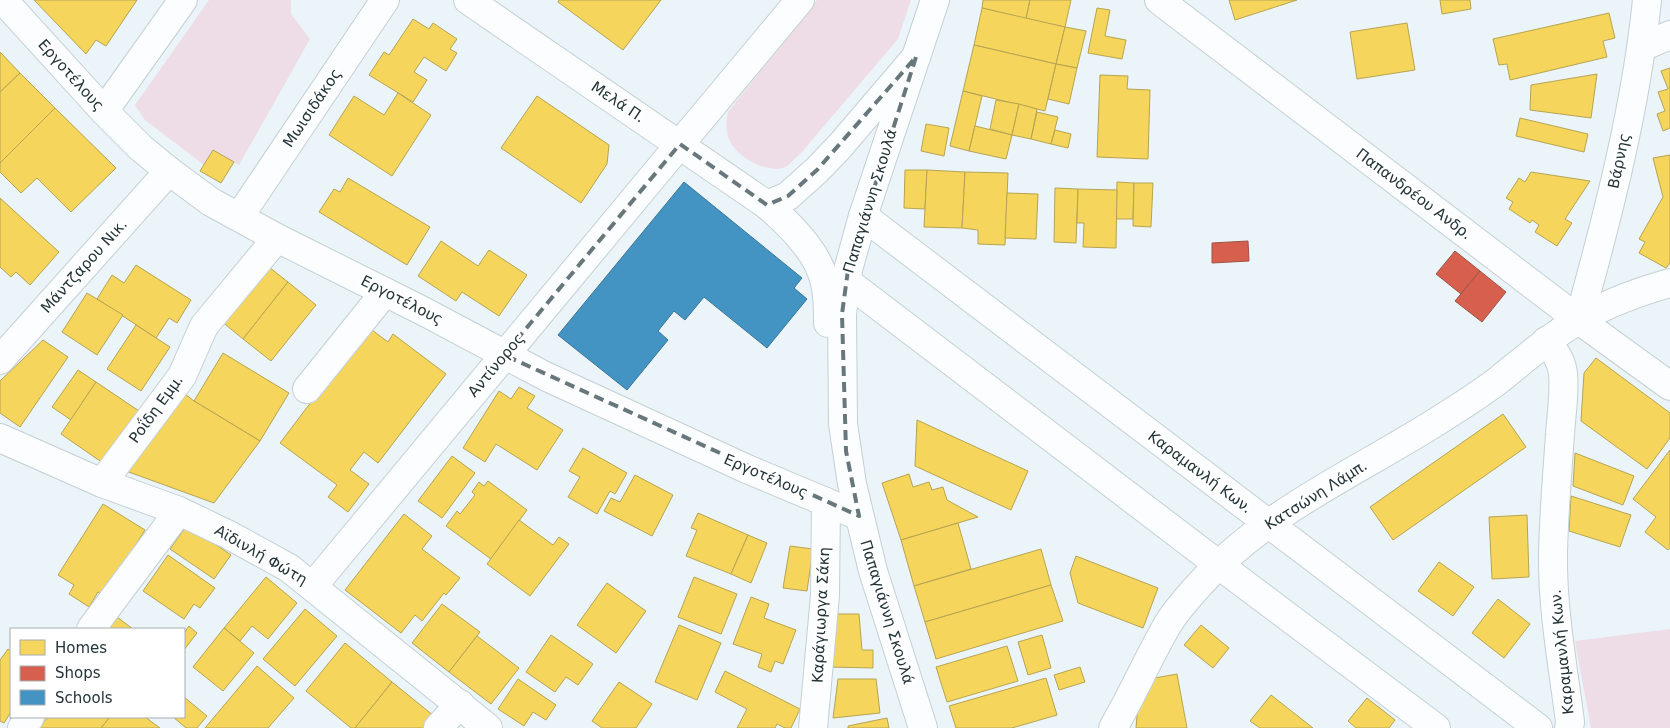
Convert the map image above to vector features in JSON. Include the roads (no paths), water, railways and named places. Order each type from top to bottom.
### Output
[{"type":"street","name":"Εργοτέλους","points":[[3,0],[104,111],[141,148],[211,202],[277,238],[452,326],[504,355],[747,469],[859,516]]},
{"type":"street","points":[[104,111],[183,0]]},
{"type":"street","name":"Μωισιδάκος","points":[[239,217],[385,0]]},
{"type":"street","name":"Μελά Π.","points":[[468,0],[768,205],[784,220],[801,239],[823,274],[828,300],[830,361],[836,389],[842,402]]},
{"type":"street","name":"Αντίνορος","points":[[313,586],[800,0]]},
{"type":"street","name":"Παπαγιάννη Σκουλά","points":[[922,728],[873,571],[859,516],[846,451],[842,402],[842,314],[848,270],[935,0]]},
{"type":"street","name":"Παπανδρέου Ανδρ.","points":[[1159,0],[1579,320],[1670,386]]},
{"type":"street","name":"Βάρνης","points":[[1579,320],[1608,216],[1642,47],[1647,0]]},
{"type":"street","points":[[1642,47],[1670,35]]},
{"type":"street","points":[[768,205],[788,196],[818,170],[916,57]]},
{"type":"street","name":"Μάντζαρου Νικ.","points":[[0,360],[169,171]]},
{"type":"street","name":"Καραμανλή Κων.","points":[[864,216],[1538,728]]},
{"type":"street","name":"Ροΐδη Εμμ.","points":[[102,483],[182,376],[204,326],[277,238]]},
{"type":"street","points":[[846,281],[1436,728]]},
{"type":"street","name":"Κατσώνη Λάμπ.","points":[[1113,728],[1169,624],[1188,598],[1219,565],[1268,524],[1305,498],[1443,418],[1498,380],[1546,341],[1579,320],[1606,306],[1670,283]]},
{"type":"street","points":[[307,389],[385,292]]},
{"type":"street","name":"Καραμανλή Κων.","points":[[1546,341],[1557,354],[1562,364],[1563,374],[1563,406],[1553,553],[1570,722],[1569,728]]},
{"type":"street","name":"Αϊδινλή Φώτη","points":[[0,438],[102,483],[179,511],[229,534],[289,568],[488,728]]},
{"type":"street","name":"Καράγιωργα Σάκη","points":[[813,728],[824,595],[826,502]]},
{"type":"street","points":[[92,628],[179,511]]},
{"type":"street","points":[[438,728],[460,704]]}]
